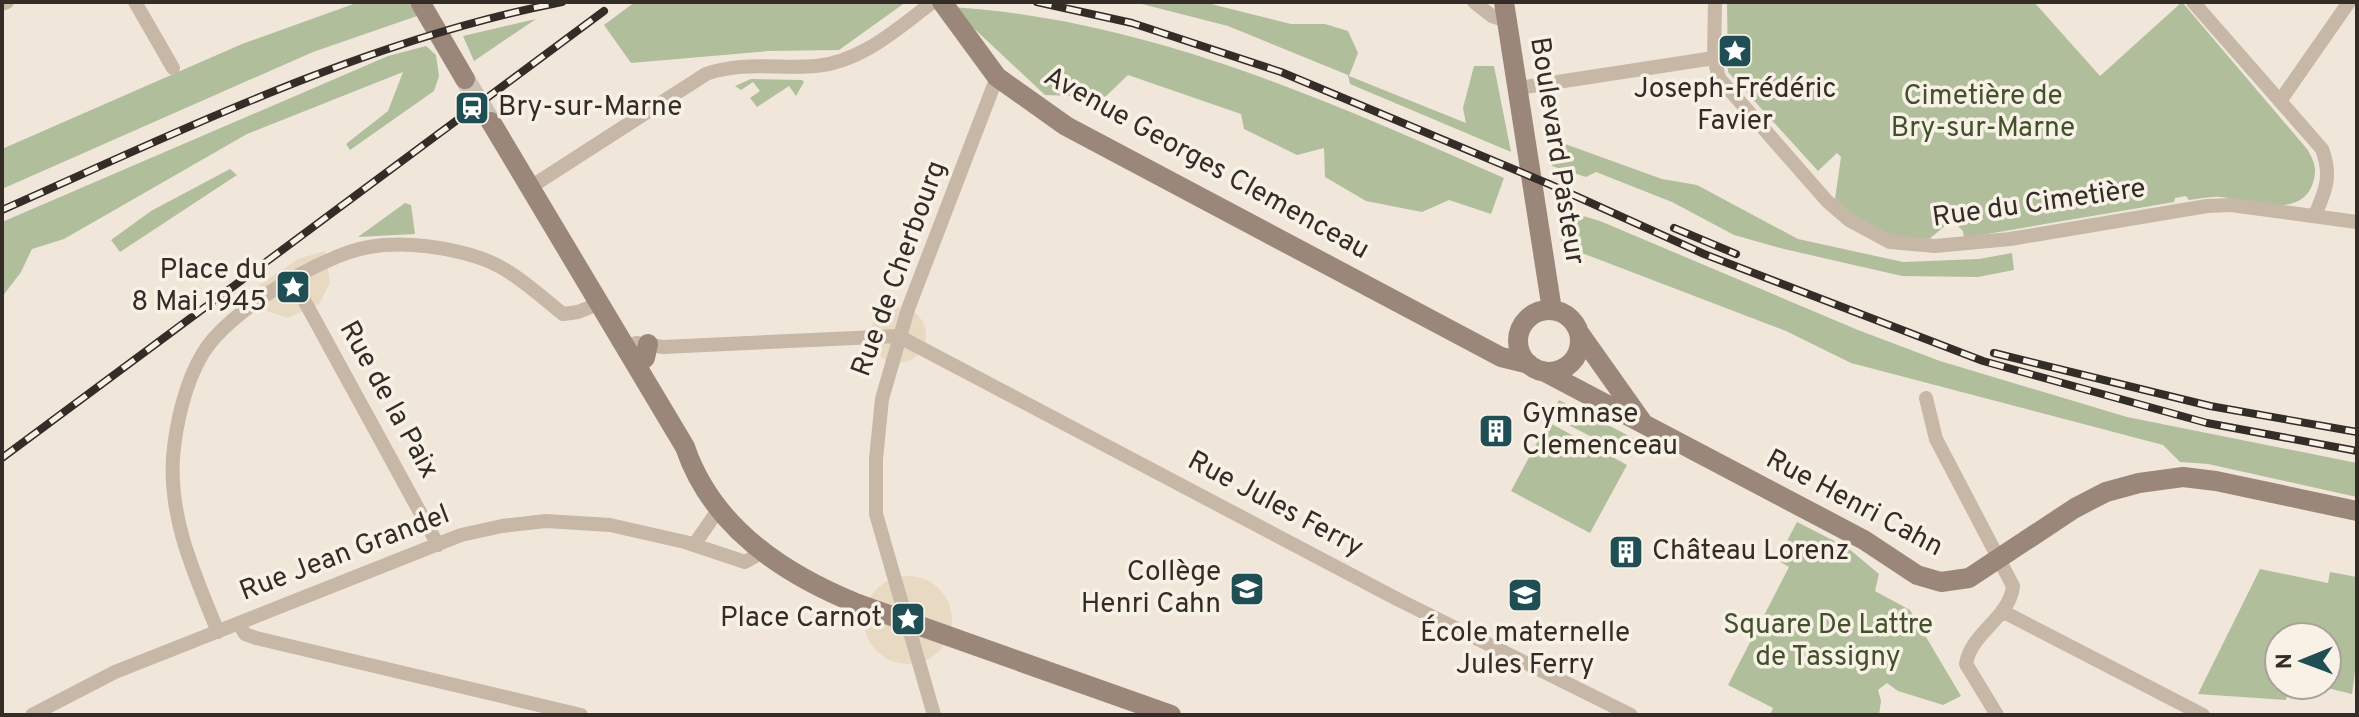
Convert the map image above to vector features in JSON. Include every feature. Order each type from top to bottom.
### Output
[{"type":"main road","points":[[420,2],[465,79]]},
{"type":"main road","name":"Avenue Georges Clemenceau","points":[[942,2],[997,77],[1066,126],[1501,357],[1536,368],[1643,423]]},
{"type":"main road","name":"Boulevard Pasteur","points":[[1506,11],[1552,310]]},
{"type":"main road","points":[[491,122],[598,304],[637,352],[685,447],[694,475],[718,510],[761,553],[819,589],[1171,715]]},
{"type":"main road","points":[[1472,340],[1501,339],[1520,331],[1532,315],[1552,310],[1570,317],[1643,423]]},
{"type":"main road","points":[[1520,331],[1519,349],[1536,368],[1554,372],[1572,362],[1580,344],[1580,334]]},
{"type":"main road","name":"Rue Henri Cahn","points":[[1643,423],[1864,540],[1928,580],[1956,582],[2075,508],[2106,492],[2139,483],[2183,477],[2216,481],[2357,511]]},
{"type":"street","points":[[135,2],[173,68]]},
{"type":"street","points":[[529,188],[706,74],[733,66],[814,66],[860,55],[933,2]]},
{"type":"street","points":[[1474,2],[1492,16],[1506,11]]},
{"type":"street","points":[[1518,88],[1714,58],[1715,2]]},
{"type":"street","points":[[2193,2],[2322,149],[2329,166],[2329,183],[2315,215]]},
{"type":"street","points":[[2280,101],[2349,2]]},
{"type":"street","name":"Rue du Cimetière","points":[[1714,58],[1719,78],[1827,201],[1849,220],[1898,244],[1935,246],[2010,239],[2207,206],[2315,215],[2357,222]]},
{"type":"street","name":"Rue de Cherbourg","points":[[934,715],[876,514],[876,459],[882,399],[898,336],[997,77]]},
{"type":"street","points":[[218,632],[177,526],[173,480],[176,430],[192,377],[214,337],[244,309],[352,251],[422,246],[484,259],[514,275],[563,314],[598,304]]},
{"type":"street","name":"Rue de la Paix","points":[[293,280],[438,545]]},
{"type":"street","points":[[637,352],[663,347],[898,336]]},
{"type":"street","name":"Rue Jules Ferry","points":[[898,336],[1397,599],[1631,715]]},
{"type":"street","points":[[1926,398],[1936,439],[2013,586],[2012,599],[1970,650],[1966,664],[1997,715]]},
{"type":"street","points":[[694,545],[718,510]]},
{"type":"street","name":"Rue Jean Grandel","points":[[32,715],[115,672],[475,532],[546,521],[610,525],[694,545],[745,562],[761,553]]},
{"type":"street","points":[[2002,611],[2203,715]]},
{"type":"street","points":[[239,624],[245,634],[256,638],[581,715]]},
{"type":"green space","points":[[359,2],[408,2],[417,16],[313,52],[2,189],[2,149],[242,44]]},
{"type":"green space","points":[[635,2],[906,2],[839,50],[769,51],[631,63],[604,25]]},
{"type":"green space","points":[[1134,2],[1203,2],[1291,24],[1325,24],[1348,31],[1358,53],[1349,76],[1466,123],[1463,108],[1474,66],[1494,66],[1511,152],[1350,84],[1348,75],[1228,26]]},
{"type":"green space","name":"Cimetière de Bry-sur-Marne","points":[[1727,2],[2034,2],[2100,76],[2182,2],[2307,149],[2314,163],[2314,179],[2308,192],[2288,204],[2261,204],[2217,197],[2189,200],[2186,196],[2175,198],[2174,202],[1964,238],[1963,231],[1952,220],[1928,240],[1900,241],[1834,206],[1841,157],[1837,153],[1818,171],[1728,72]]},
{"type":"green space","points":[[951,7],[1024,15],[1095,28],[1165,46],[1302,93],[1504,178],[1491,214],[1449,200],[1422,212],[1366,201],[1325,177],[1324,148],[1297,155],[1244,129],[1241,114],[1128,75],[1105,97],[1045,95]]},
{"type":"green space","points":[[536,19],[474,61],[463,36]]},
{"type":"green space","points":[[426,46],[436,55],[439,76],[434,91],[350,150],[346,144],[388,111],[403,72],[247,134],[64,239],[32,249],[21,272],[2,297],[2,222],[388,56]]},
{"type":"green space","points":[[751,79],[804,82],[796,96],[789,86],[757,107],[750,98],[760,91],[753,82],[741,90],[735,86]]},
{"type":"green space","points":[[1554,140],[1662,179],[1697,185],[1798,239],[1903,262],[1979,259],[2012,253],[2014,270],[1978,277],[1902,276],[1734,235],[1672,202],[1596,172],[1586,177],[1552,166]]},
{"type":"green space","points":[[230,169],[237,175],[120,252],[111,240],[151,211]]},
{"type":"green space","points":[[405,203],[411,205],[415,234],[358,237]]},
{"type":"green space","points":[[1560,209],[1600,221],[1858,330],[1940,361],[2127,417],[2357,463],[2357,497],[2208,464],[2180,462],[2163,445],[1851,363],[1786,331],[1561,245]]},
{"type":"green space","points":[[1559,400],[1639,441],[1631,457],[1551,416]]},
{"type":"green space","points":[[1548,422],[1627,465],[1590,533],[1511,491]]},
{"type":"green space","name":"Square De Lattre de Tassigny","points":[[1797,522],[1848,548],[1879,574],[1875,591],[1910,610],[1961,696],[1943,705],[1898,691],[1887,683],[1878,690],[1881,701],[1879,715],[1770,715],[1773,708],[1728,685],[1789,567],[1777,560]]},
{"type":"green space","points":[[2260,569],[2328,583],[2330,572],[2357,577],[2352,694],[2343,692],[2343,621],[2263,621],[2263,698],[2198,694]]},
{"type":"shaded area","name":"Place du 8 Mai 1945","points":[[325,251],[330,283],[319,304],[288,318],[259,308],[249,292],[298,259]]},
{"type":"shaded area","points":[[898,307],[918,315],[926,335],[918,355],[898,363],[878,355],[870,335],[878,315]]},
{"type":"shaded area","name":"Place Carnot","points":[[908,576],[925,579],[939,589],[949,603],[952,620],[949,637],[939,651],[925,661],[908,664],[891,661],[877,651],[867,637],[864,620],[867,603],[877,589],[891,579]]},
{"type":"tunnel","points":[[465,79],[491,122]]},
{"type":"railway","points":[[2,210],[276,90],[417,40],[562,2]]},
{"type":"railway","points":[[1037,2],[1132,23],[1281,72],[1549,184],[1704,254],[1983,361],[2207,423],[2357,451]]},
{"type":"railway","points":[[2,458],[604,11]]},
{"type":"railway","points":[[1674,228],[1736,254]]},
{"type":"railway","points":[[1994,353],[2210,406],[2357,432]]},
{"type":"place","name":"Joseph-Frédéric Favier","points":[[1735,51]]},
{"type":"place","name":"Bry-sur-Marne","points":[[472,108]]},
{"type":"place","name":"Place du 8 Mai 1945","points":[[293,287]]},
{"type":"place","name":"Gymnase Clemenceau","points":[[1496,431]]},
{"type":"place","name":"Château Lorenz","points":[[1626,552]]},
{"type":"place","name":"Collège Henri Cahn","points":[[1247,589]]},
{"type":"place","name":"École maternelle Jules Ferry","points":[[1525,595]]},
{"type":"place","name":"Place Carnot","points":[[908,619]]}]
